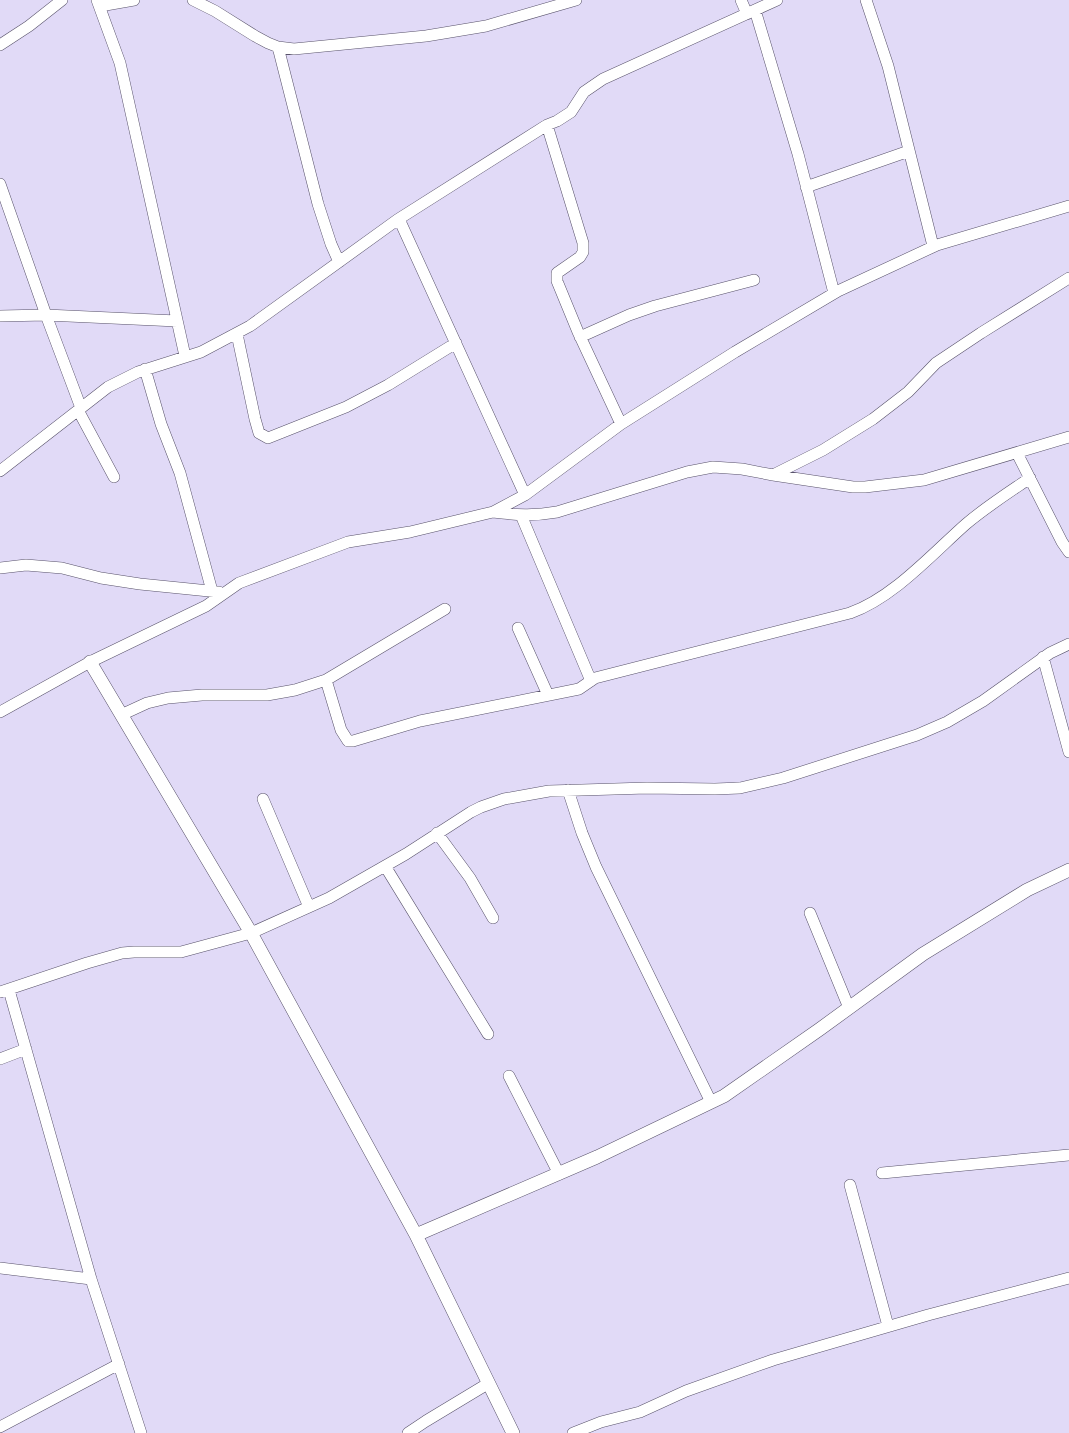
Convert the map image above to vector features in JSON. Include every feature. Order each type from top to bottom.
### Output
[{"type":"street","points":[[0,45],[29,26],[62,0]]},
{"type":"street","points":[[134,0],[99,3],[120,63],[185,356]]},
{"type":"street","points":[[193,0],[215,10],[255,36],[278,47],[294,49],[426,36],[486,26],[576,0]]},
{"type":"street","points":[[742,0],[751,12],[796,146],[834,293]]},
{"type":"street","points":[[0,471],[108,386],[145,369],[201,352],[250,326],[399,219],[547,125],[558,122],[571,112],[584,92],[603,79],[777,0]]},
{"type":"street","points":[[866,0],[888,66],[933,246]]},
{"type":"street","points":[[278,47],[318,204],[331,244],[339,262]]},
{"type":"street","points":[[547,125],[583,243],[583,252],[580,257],[557,273],[556,276],[580,337],[621,424]]},
{"type":"street","points":[[806,188],[909,151]]},
{"type":"street","points":[[0,184],[80,409],[114,477]]},
{"type":"street","points":[[0,712],[90,662],[206,606],[239,583],[348,542],[410,532],[493,512],[525,495],[621,424],[834,293],[933,246],[1069,206]]},
{"type":"street","points":[[399,219],[525,495]]},
{"type":"street","points":[[773,475],[823,450],[873,418],[908,392],[936,363],[1069,278]]},
{"type":"street","points":[[580,337],[630,315],[656,306],[754,280]]},
{"type":"street","points":[[0,316],[46,315],[177,320]]},
{"type":"street","points":[[237,334],[259,434],[268,438],[346,407],[388,385],[456,343]]},
{"type":"street","points":[[145,369],[161,424],[180,473],[212,591]]},
{"type":"street","points":[[493,512],[521,515],[537,515],[557,512],[687,472],[713,467],[742,469],[853,487],[924,480],[1069,437]]},
{"type":"street","points":[[1017,453],[1062,542],[1069,552]]},
{"type":"street","points":[[326,680],[341,730],[348,741],[353,741],[420,721],[579,689],[595,678],[861,609],[885,594],[939,549],[965,524],[992,503],[1030,478]]},
{"type":"street","points":[[521,515],[591,681]]},
{"type":"street","points":[[0,568],[26,565],[62,568],[101,578],[140,584],[226,592]]},
{"type":"street","points":[[121,715],[147,703],[168,698],[267,695],[295,690],[326,680],[445,609]]},
{"type":"street","points":[[518,628],[548,695]]},
{"type":"street","points":[[141,1433],[91,1279],[26,1049],[5,991],[87,963],[122,953],[181,952],[251,933],[329,898],[406,854],[471,812],[504,799],[549,791],[568,790],[740,788],[782,778],[917,735],[947,722],[983,701],[1043,657],[1069,644]]},
{"type":"street","points":[[1043,657],[1069,752]]},
{"type":"street","points":[[90,662],[251,933],[416,1235],[513,1433]]},
{"type":"street","points":[[568,790],[582,833],[596,867],[711,1102]]},
{"type":"street","points":[[263,799],[309,907]]},
{"type":"street","points":[[437,833],[470,878],[493,918]]},
{"type":"street","points":[[385,866],[488,1034]]},
{"type":"street","points":[[416,1235],[597,1157],[730,1092],[923,954],[1027,890],[1069,870]]},
{"type":"street","points":[[810,913],[849,1008]]},
{"type":"street","points":[[0,1059],[26,1049]]},
{"type":"street","points":[[509,1076],[559,1174]]},
{"type":"street","points":[[882,1173],[1069,1155]]},
{"type":"street","points":[[850,1185],[888,1326]]},
{"type":"street","points":[[0,1268],[91,1279]]},
{"type":"street","points":[[573,1433],[601,1422],[640,1412],[686,1391],[773,1360],[888,1326],[1069,1278]]},
{"type":"street","points":[[0,1427],[119,1364]]},
{"type":"street","points":[[408,1433],[489,1383]]}]
